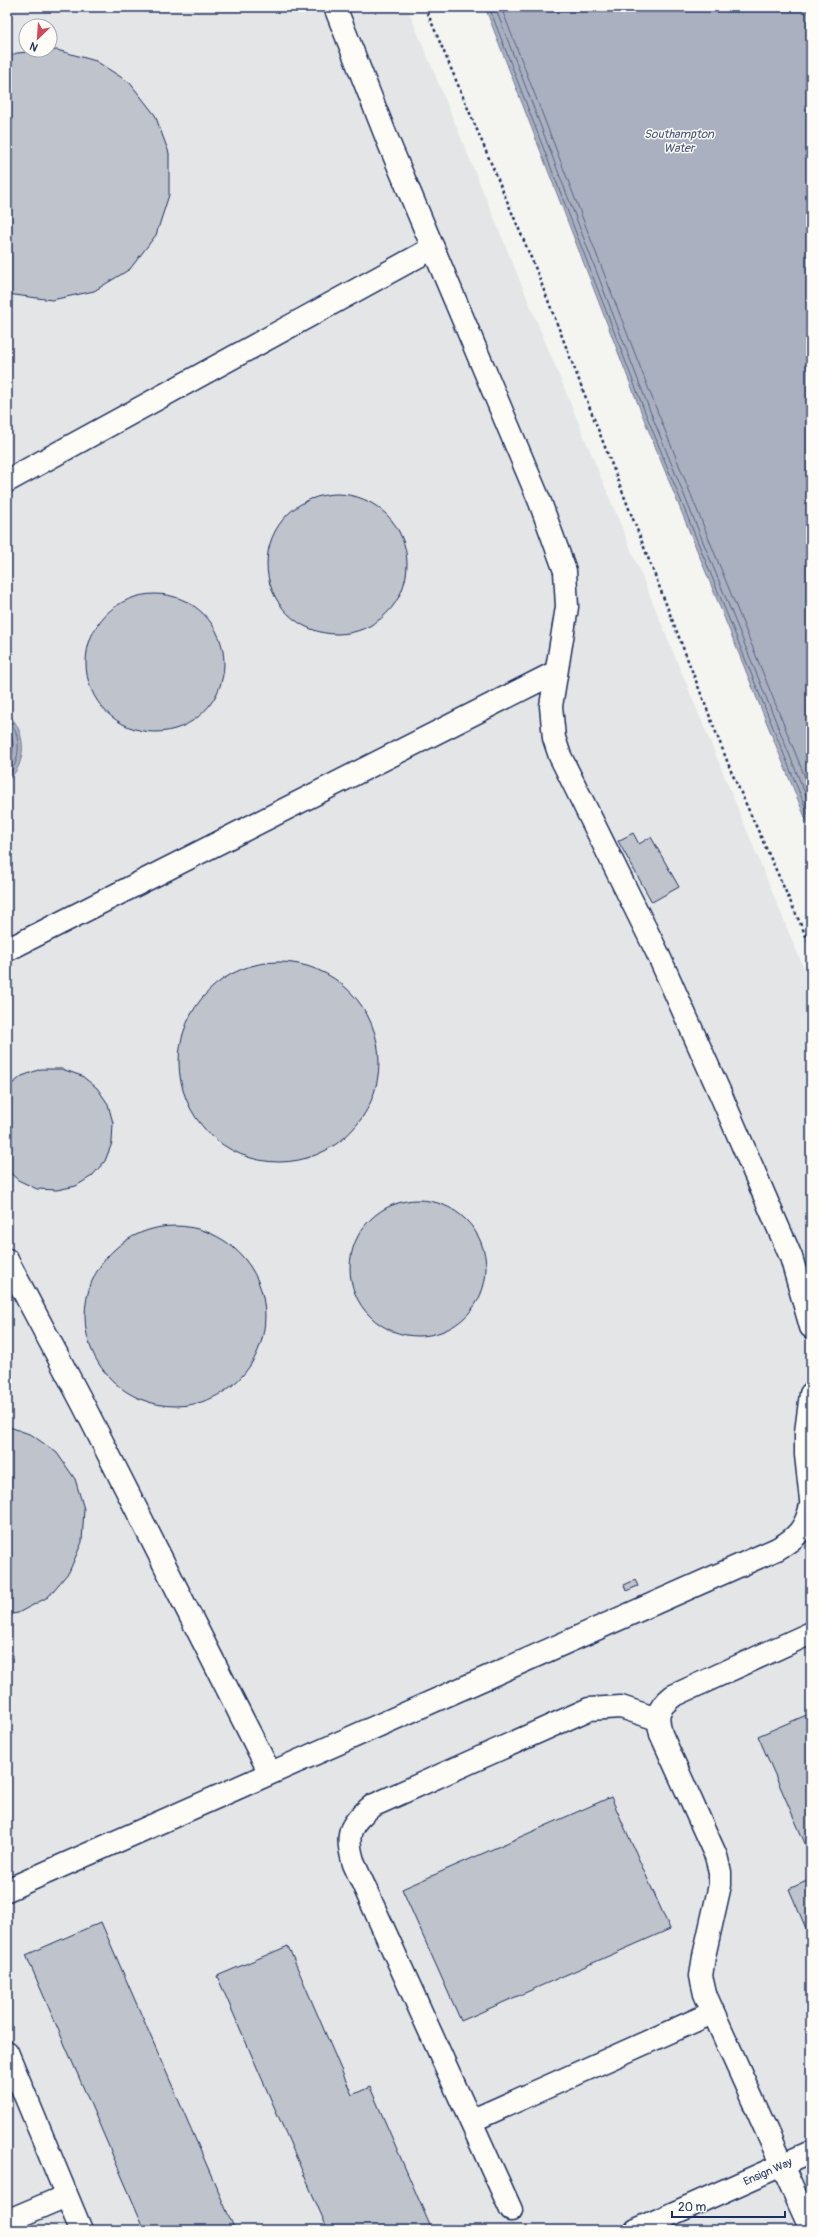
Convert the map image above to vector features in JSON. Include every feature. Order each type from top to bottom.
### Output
[{"type":"street","points":[[335,7],[433,248],[540,502],[565,571],[567,607],[553,691],[552,724],[560,756],[657,952],[723,1100],[791,1257],[811,1327]]},
{"type":"street","points":[[7,481],[433,248]]},
{"type":"street","points":[[7,950],[556,672]]},
{"type":"street","points":[[7,1260],[83,1404],[270,1773]]},
{"type":"street","points":[[811,1394],[806,1432],[806,1471],[811,1500]]},
{"type":"street","points":[[7,1890],[777,1549],[792,1541],[802,1530],[811,1505]]},
{"type":"street","points":[[810,2230],[712,2013],[701,1976],[720,1885],[720,1872],[716,1856],[661,1734],[657,1719],[661,1705],[673,1696],[811,1633]]},
{"type":"street","points":[[511,2210],[354,1864],[350,1850],[350,1833],[356,1818],[372,1806],[590,1709],[621,1707],[657,1719]]},
{"type":"street","points":[[471,2122],[712,2013]]},
{"type":"street","points":[[7,2052],[81,2230]]},
{"type":"street","name":"Ensign Way","points":[[636,2230],[811,2152]]},
{"type":"street","points":[[7,2221],[66,2196]]},
{"type":"path","points":[[425,7],[535,267],[731,771],[811,947]]},
{"type":"shaded area","points":[[7,7],[407,7],[811,986],[811,2230],[7,2230]]},
{"type":"water","name":"Southampton Water","points":[[485,7],[811,7],[811,832],[642,414]]},
{"type":"water","points":[[7,713],[14,720],[18,729],[21,738],[22,757],[14,774],[7,781]]},
{"type":"building","points":[[58,50],[96,61],[130,83],[155,115],[169,153],[169,195],[156,235],[130,269],[94,291],[52,300],[7,294],[7,57],[17,53],[18,58],[58,58]]},
{"type":"building","points":[[344,494],[364,499],[376,505],[387,514],[396,525],[402,537],[406,550],[406,578],[402,591],[396,603],[387,614],[376,623],[364,629],[351,633],[330,634],[310,629],[298,623],[287,614],[278,603],[268,578],[267,557],[272,537],[278,525],[287,514],[298,505],[323,495]]},
{"type":"building","points":[[162,594],[182,599],[194,605],[209,619],[219,636],[223,649],[223,677],[219,690],[213,702],[199,717],[182,727],[169,731],[148,732],[128,727],[116,721],[101,707],[91,690],[87,677],[86,656],[91,636],[97,624],[111,609],[128,599],[141,595]]},
{"type":"building","points":[[633,833],[639,844],[651,837],[679,887],[652,902],[618,841]]},
{"type":"building","points":[[269,962],[289,962],[308,966],[326,974],[350,991],[362,1006],[375,1033],[379,1052],[379,1072],[375,1091],[362,1118],[350,1133],[335,1145],[308,1158],[289,1162],[269,1162],[250,1158],[232,1150],[215,1139],[202,1126],[191,1109],[183,1091],[179,1072],[179,1052],[183,1033],[191,1015],[202,998],[215,985],[232,974],[250,966]]},
{"type":"building","points":[[41,1069],[62,1069],[82,1076],[97,1088],[108,1104],[113,1123],[112,1143],[105,1161],[92,1176],[76,1186],[57,1190],[37,1189],[18,1180],[7,1170],[7,1088],[22,1076]]},
{"type":"building","points":[[418,1200],[444,1205],[466,1220],[481,1242],[486,1268],[481,1294],[466,1316],[444,1331],[418,1336],[392,1331],[370,1316],[355,1294],[350,1268],[355,1242],[370,1220],[392,1205]]},
{"type":"building","points":[[166,1226],[184,1226],[209,1233],[225,1241],[239,1252],[250,1266],[258,1282],[265,1307],[265,1325],[258,1350],[250,1366],[239,1380],[225,1391],[201,1402],[184,1406],[166,1406],[149,1402],[125,1391],[105,1373],[100,1366],[89,1342],[85,1325],[85,1307],[89,1290],[100,1266],[118,1246],[125,1241],[149,1230]]},
{"type":"building","points":[[7,1426],[32,1435],[57,1453],[75,1479],[84,1509],[82,1542],[69,1572],[48,1597],[18,1613],[7,1615]]},
{"type":"building","points":[[635,1580],[638,1586],[626,1591],[624,1585]]},
{"type":"building","points":[[811,1713],[811,1857],[758,1736]]},
{"type":"building","points":[[611,1797],[670,1929],[461,2021],[402,1889]]},
{"type":"building","points":[[811,1879],[811,1940],[789,1889]]},
{"type":"building","points":[[101,1922],[235,2230],[145,2230],[26,1955]]},
{"type":"building","points":[[288,1946],[352,2095],[370,2087],[432,2230],[328,2230],[217,1976]]}]
